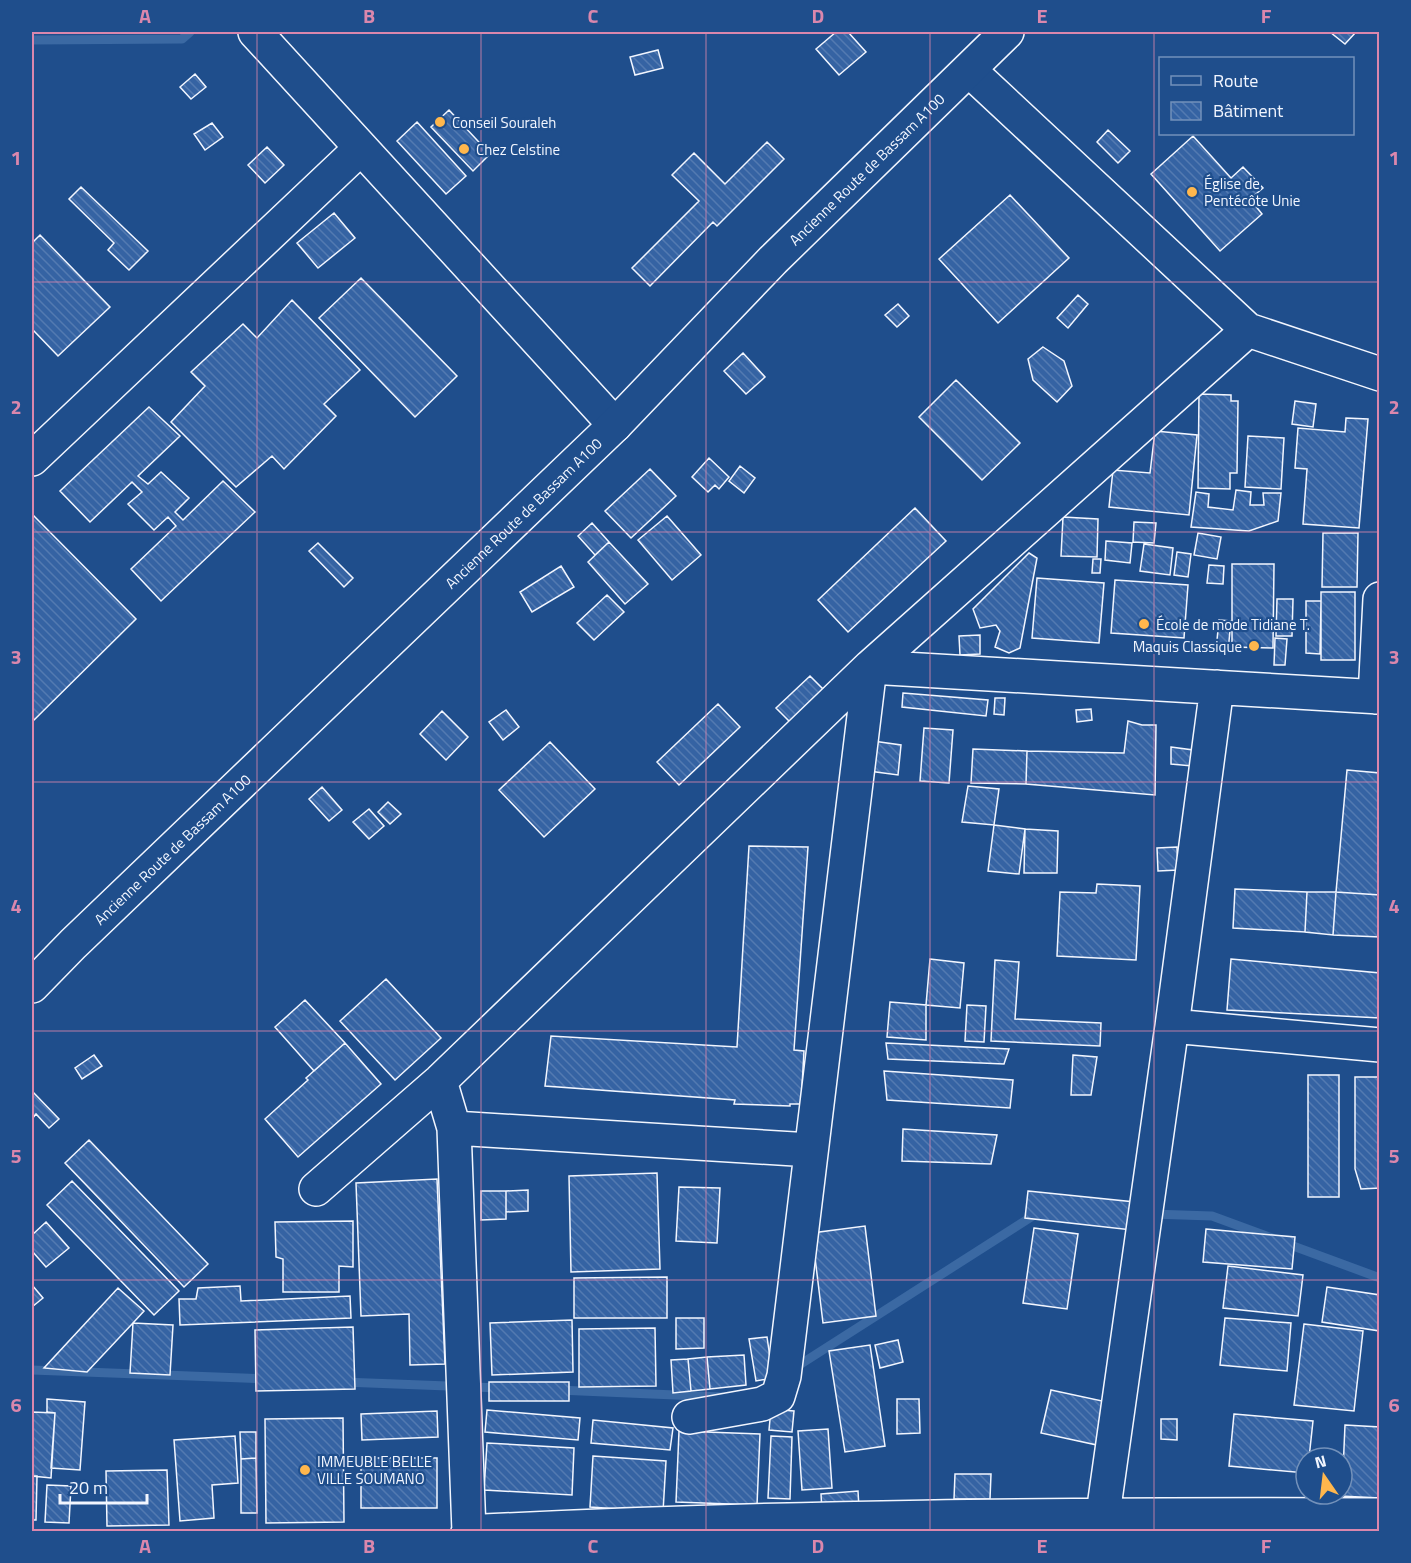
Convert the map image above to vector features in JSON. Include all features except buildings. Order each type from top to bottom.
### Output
[{"type":"street","points":[[255,32],[615,425]]},
{"type":"street","name":"Ancienne Route de Bassam A100","points":[[32,986],[81,936],[615,425],[773,260],[1007,32]]},
{"type":"street","points":[[969,70],[1248,330],[1380,374]]},
{"type":"street","points":[[36,447],[362,148]]},
{"type":"street","points":[[316,1189],[440,1082],[870,667],[1248,330]]},
{"type":"street","points":[[870,667],[1377,697],[1380,599]]},
{"type":"street","points":[[689,1417],[762,1404],[778,1396],[784,1376],[870,667]]},
{"type":"street","points":[[1103,1523],[1217,687]]},
{"type":"street","points":[[1172,1026],[1380,1045]]},
{"type":"street","points":[[440,1082],[454,1128],[468,1531],[1103,1523],[1380,1515]]},
{"type":"street","points":[[454,1128],[811,1150]]},
{"type":"waterway","points":[[32,40],[182,39],[190,32]]},
{"type":"waterway","points":[[793,1369],[1039,1212]]},
{"type":"waterway","points":[[1151,1214],[1212,1216],[1272,1238]]},
{"type":"waterway","points":[[1285,1243],[1380,1278]]},
{"type":"waterway","points":[[32,1370],[266,1379]]},
{"type":"waterway","points":[[343,1382],[500,1388]]},
{"type":"waterway","points":[[558,1390],[722,1397]]},
{"type":"place","name":"Conseil Souraleh","points":[[440,122]]},
{"type":"place","name":"Chez Celstine","points":[[464,149]]},
{"type":"place","name":"Église de Pentécôte Unie","points":[[1192,192]]},
{"type":"place","name":"École de mode Tidiane T.","points":[[1144,624]]},
{"type":"place","name":"Maquis Classique","points":[[1254,646]]},
{"type":"place","name":"IMMEUBLE BELLE VILLE SOUMANO","points":[[305,1470]]}]
